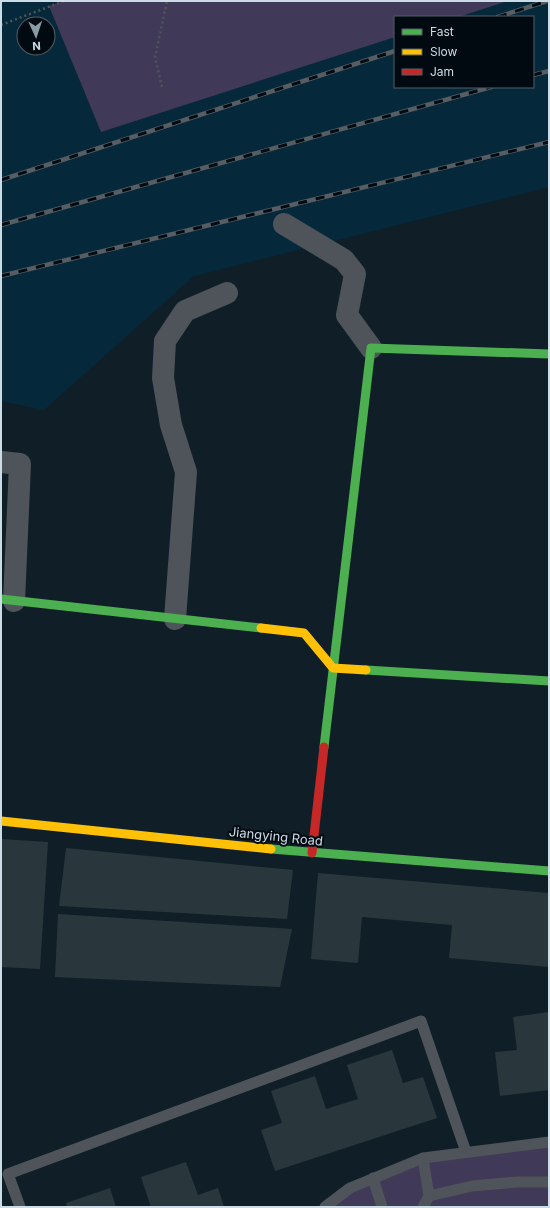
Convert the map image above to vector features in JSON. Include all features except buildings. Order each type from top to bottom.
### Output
[{"type":"street","points":[[284,224],[344,260],[355,274],[347,315],[371,348],[312,853]]},
{"type":"street","points":[[174,619],[186,472],[171,425],[163,378],[165,341],[185,311],[227,293]]},
{"type":"street","points":[[371,348],[549,354]]},
{"type":"street","points":[[1,462],[20,464],[7,600],[304,633],[334,668],[549,681]]},
{"type":"street","name":"Jiangying Road","points":[[1,821],[312,853],[549,871]]},
{"type":"lane","points":[[20,1207],[8,1174],[421,1021],[466,1152]]},
{"type":"lane","points":[[325,1207],[350,1188],[423,1158],[549,1142]]},
{"type":"lane","points":[[423,1158],[429,1196],[423,1207]]},
{"type":"lane","points":[[373,1178],[382,1207]]},
{"type":"lane","points":[[429,1196],[472,1186],[516,1182],[549,1182]]},
{"type":"path","points":[[1,25],[64,1]]},
{"type":"path","points":[[162,87],[155,57],[166,1]]},
{"type":"shaded area","points":[[1,1],[549,1],[549,187],[194,276],[44,410],[1,401]]},
{"type":"shaded area","points":[[64,1],[508,1],[461,16],[394,16],[394,37],[101,132],[56,23],[56,16],[53,16],[49,6]]},
{"type":"shaded area","points":[[549,1142],[549,1207],[325,1207],[350,1188],[423,1158]]},
{"type":"railway","points":[[501,16],[547,1]]},
{"type":"railway","points":[[1,180],[394,51]]},
{"type":"railway","points":[[534,75],[549,71]]},
{"type":"railway","points":[[1,225],[487,88]]},
{"type":"railway","points":[[1,276],[549,142]]},
{"type":"traffic: fast","points":[[324,747],[371,348],[549,354]]},
{"type":"traffic: fast","points":[[1,599],[261,628]]},
{"type":"traffic: fast","points":[[366,670],[549,681]]},
{"type":"traffic: fast","points":[[271,849],[549,871]]},
{"type":"traffic: slow","points":[[261,628],[304,633],[333,668],[366,670]]},
{"type":"traffic: slow","points":[[1,821],[271,849]]},
{"type":"traffic: jam","points":[[312,853],[324,747]]}]
